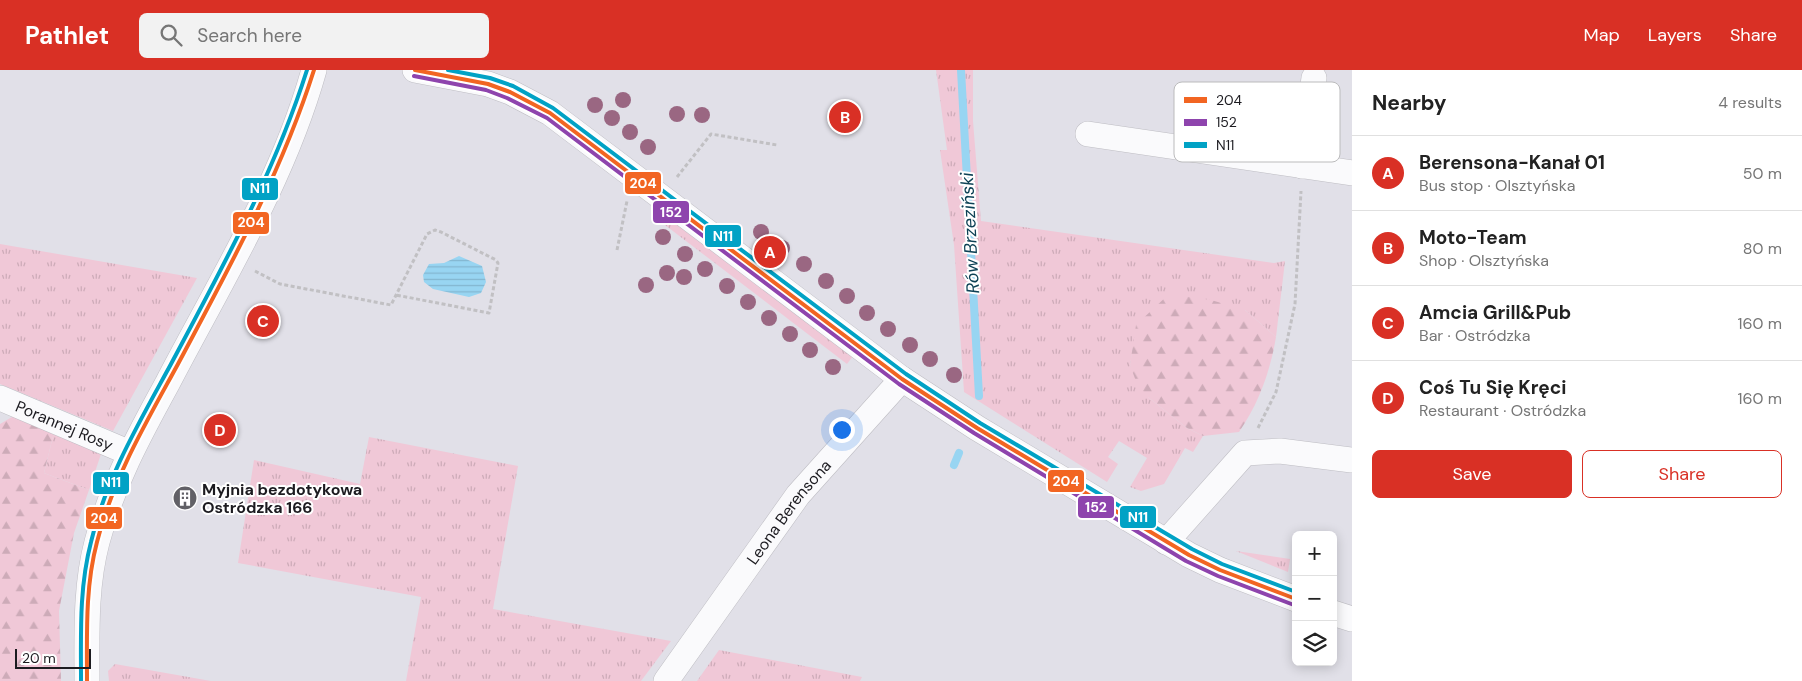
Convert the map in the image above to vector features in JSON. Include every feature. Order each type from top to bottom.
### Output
[{"type":"street","points":[[87,681],[88,596],[96,545],[110,499],[130,453],[256,214],[294,127],[314,70]]},
{"type":"street","points":[[415,70],[488,84],[510,92],[550,113],[902,379],[977,428],[1166,542],[1220,570],[1292,597]]},
{"type":"street","points":[[1313,82],[1314,78]]},
{"type":"street","points":[[1088,134],[1174,147]]},
{"type":"street","points":[[1275,162],[1352,173]]},
{"type":"street","points":[[1302,166],[1303,162]]},
{"type":"street","name":"Leona Berensona","points":[[666,681],[798,495],[902,379]]},
{"type":"street","name":"Porannej Rosy","points":[[0,398],[130,453]]},
{"type":"street","points":[[1166,542],[1246,453],[1280,451],[1352,460]]},
{"type":"street","points":[[1337,614],[1352,619]]},
{"type":"path","points":[[673,183],[711,134],[777,145]]},
{"type":"path","points":[[1246,453],[1276,392],[1295,304],[1302,166]]},
{"type":"path","points":[[617,250],[627,201]]},
{"type":"path","points":[[271,280],[280,284],[391,305],[427,234],[430,232],[441,232],[496,260],[498,263],[489,314],[396,296]]},
{"type":"green space","points":[[936,70],[973,70],[973,121],[981,221],[1274,263],[1285,261],[1276,337],[1245,310],[1133,348],[1130,365],[1149,398],[1187,428],[1203,436],[1193,452],[1185,448],[1164,484],[1141,491],[1130,487],[1147,458],[1119,441],[1108,457],[1118,464],[1107,482],[964,392],[954,245],[940,150],[947,150]]},
{"type":"green space","points":[[671,223],[681,226],[853,356],[847,364],[665,225]]},
{"type":"green space","points":[[0,244],[197,278],[113,431],[0,384]]},
{"type":"green space","points":[[1169,294],[1211,300],[1245,310],[1276,337],[1263,387],[1239,432],[1203,436],[1187,428],[1149,398],[1137,384],[1130,365],[1136,325]]},
{"type":"green space","points":[[17,414],[54,432],[44,473],[89,490],[74,533],[59,611],[61,681],[0,681],[0,424]]},
{"type":"green space","points":[[54,432],[101,454],[89,490],[44,473]]},
{"type":"green space","points":[[369,437],[518,466],[493,609],[671,641],[641,681],[406,681],[421,597],[238,563],[254,460],[360,484]]},
{"type":"green space","points":[[1236,551],[1290,559],[1288,572]]},
{"type":"green space","points":[[719,650],[862,677],[860,681],[697,681]]},
{"type":"green space","points":[[115,664],[211,681],[109,681],[108,671]]},
{"type":"water","points":[[459,256],[482,266],[486,282],[481,293],[469,297],[433,289],[424,282],[423,275],[429,264],[444,263]]},
{"type":"waterway","name":"Rów Brzeziński","points":[[961,70],[979,396]]},
{"type":"waterway","name":"Rów Brzeziński","points":[[954,465],[959,453]]},
{"type":"transit line","name":"N11","points":[[81,681],[84,577],[97,518],[105,495],[136,428],[246,220],[279,146],[307,70]]},
{"type":"transit line","name":"204","points":[[87,681],[90,576],[97,542],[112,495],[143,428],[253,220],[286,146],[314,70]]},
{"type":"transit line","name":"204","points":[[415,70],[488,84],[510,92],[550,113],[902,379],[977,428],[1189,555],[1220,570],[1292,597]]},
{"type":"transit line","name":"N11","points":[[448,70],[490,78],[513,86],[553,108],[906,374],[980,423],[1192,549],[1222,564],[1292,590]]},
{"type":"transit line","name":"152","points":[[414,76],[486,90],[547,118],[899,384],[974,433],[1186,561],[1218,576],[1292,604]]},
{"type":"place","name":"Moto-Team","points":[[845,117]]},
{"type":"place","name":"Berensona-Kanał 01","points":[[770,252]]},
{"type":"place","name":"Amcia Grill&Pub","points":[[263,321]]},
{"type":"place","name":"Coś Tu Się Kręci","points":[[220,430]]},
{"type":"place","name":"Myjnia bezdotykowa Ostródzka 166","points":[[185,498]]}]
